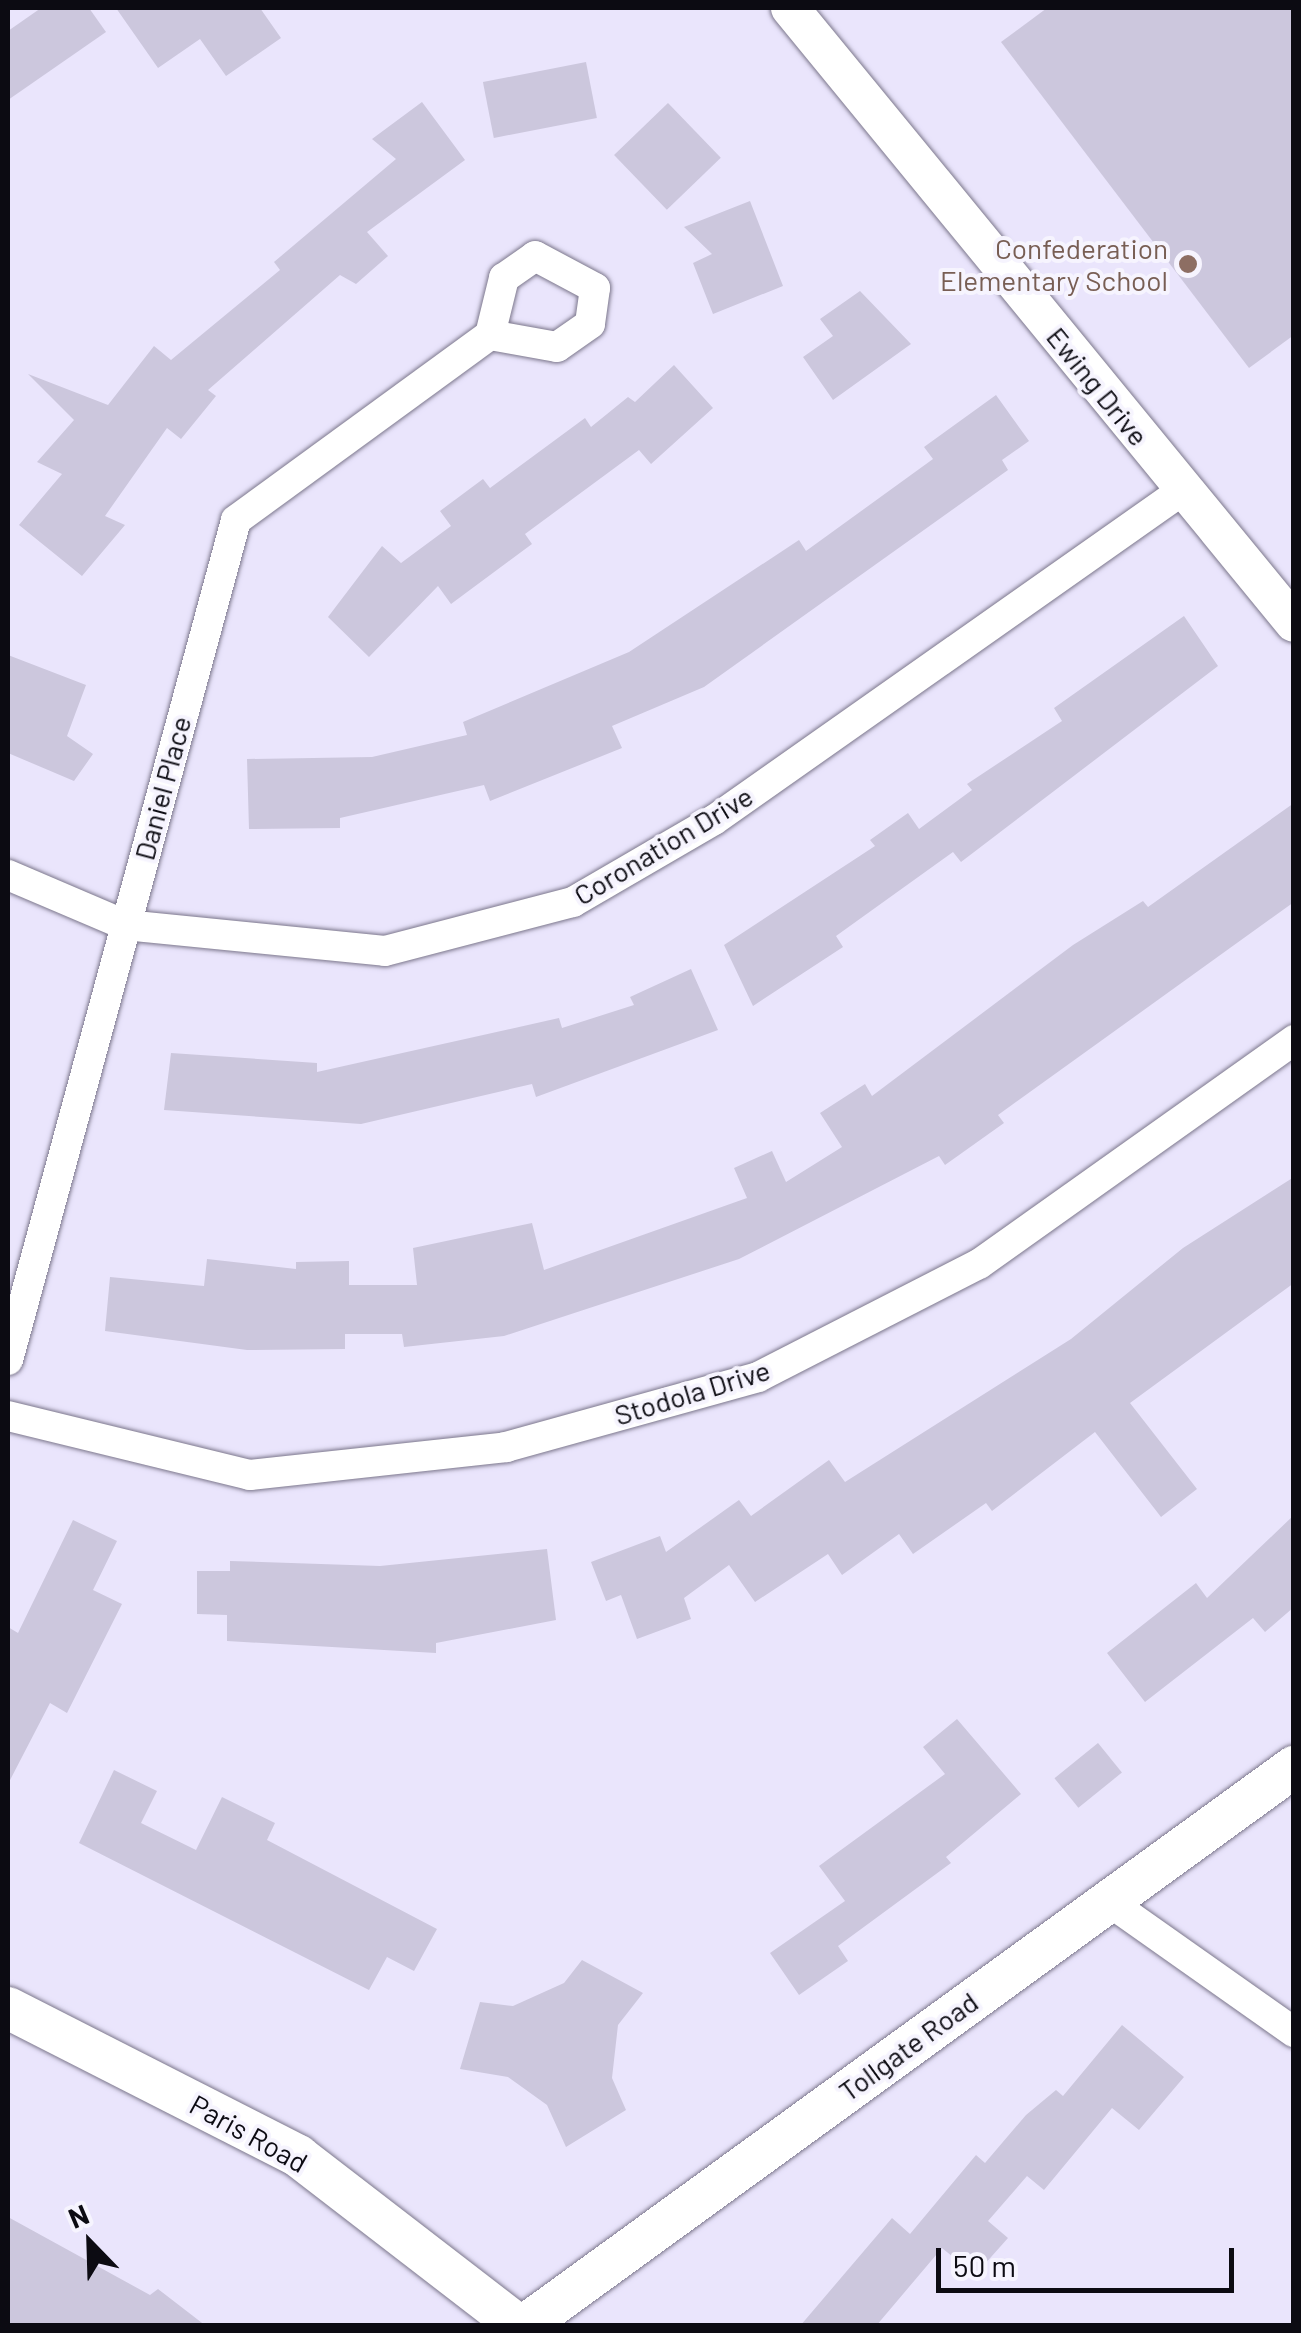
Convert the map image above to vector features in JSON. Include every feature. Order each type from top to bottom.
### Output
[{"type":"main road","name":"Tollgate Road","points":[[521,2326],[1294,1767]]},
{"type":"main road","name":"Paris Road","points":[[8,2008],[298,2156],[521,2326]]},
{"type":"street","name":"Ewing Drive","points":[[790,8],[1294,623]]},
{"type":"street","name":"Daniel Place","points":[[8,1360],[236,520],[490,335]]},
{"type":"street","name":"Coronation Drive","points":[[8,875],[124,926],[385,951],[574,902],[714,820],[1183,490]]},
{"type":"street","name":"Stodola Drive","points":[[8,1416],[250,1475],[506,1447],[758,1377],[980,1264],[1294,1040]]},
{"type":"street","points":[[1108,1901],[1294,2032]]},
{"type":"building","points":[[41,8],[89,8],[106,32],[8,100],[8,31]]},
{"type":"building","points":[[116,8],[260,8],[281,38],[226,76],[200,39],[158,68]]},
{"type":"building","points":[[1047,8],[1294,8],[1294,335],[1249,368],[1001,42]]},
{"type":"building","points":[[586,62],[597,118],[494,138],[483,82]]},
{"type":"building","points":[[422,102],[465,160],[367,232],[388,256],[356,284],[340,275],[208,390],[216,396],[181,439],[167,428],[105,516],[125,525],[82,576],[19,525],[62,474],[37,462],[74,420],[28,374],[108,405],[154,346],[171,360],[280,270],[274,262],[396,159],[372,139]]},
{"type":"building","points":[[668,103],[721,158],[667,210],[614,155]]},
{"type":"building","points":[[750,201],[783,286],[713,314],[693,263],[712,254],[684,227]]},
{"type":"building","points":[[860,291],[911,344],[833,400],[803,357],[833,336],[820,319]]},
{"type":"building","points":[[674,365],[713,408],[651,464],[639,450],[525,534],[532,544],[451,604],[438,586],[369,657],[328,617],[382,546],[401,563],[451,526],[440,511],[483,479],[490,488],[585,418],[591,427],[628,397],[635,402]]},
{"type":"building","points":[[996,395],[1029,441],[1002,460],[1008,470],[704,687],[612,726],[622,748],[490,801],[484,785],[340,818],[340,828],[249,829],[247,759],[372,757],[467,735],[463,722],[629,652],[799,540],[806,551],[933,459],[924,447]]},
{"type":"building","points":[[1184,616],[1218,666],[961,862],[953,852],[836,936],[843,947],[753,1006],[724,945],[875,846],[870,840],[908,813],[919,829],[972,790],[967,784],[1062,721],[1054,708]]},
{"type":"building","points":[[8,655],[86,685],[67,736],[93,754],[74,781],[8,753]]},
{"type":"building","points":[[1294,803],[1294,902],[998,1115],[1004,1123],[945,1165],[939,1156],[739,1259],[504,1336],[404,1347],[402,1334],[345,1334],[345,1349],[247,1350],[105,1331],[110,1277],[204,1286],[207,1259],[296,1269],[296,1262],[349,1261],[349,1285],[417,1285],[413,1248],[532,1223],[544,1270],[747,1198],[734,1168],[772,1151],[786,1182],[842,1147],[820,1113],[865,1084],[872,1096],[1073,945],[1143,901],[1148,907]]},
{"type":"building","points":[[691,969],[718,1030],[536,1097],[532,1084],[361,1124],[164,1110],[171,1053],[317,1063],[317,1072],[559,1018],[562,1028],[634,1005],[630,997]]},
{"type":"building","points":[[1294,1177],[1294,1283],[1130,1403],[1197,1489],[1161,1517],[1095,1432],[992,1511],[986,1503],[913,1554],[899,1534],[842,1575],[828,1554],[755,1602],[729,1565],[684,1598],[691,1619],[637,1639],[621,1595],[606,1601],[591,1562],[660,1536],[666,1552],[739,1500],[751,1516],[829,1460],[845,1482],[1071,1339],[1183,1248]]},
{"type":"building","points":[[1294,1515],[1294,1607],[1265,1632],[1253,1618],[1145,1702],[1107,1653],[1196,1583],[1207,1598]]},
{"type":"building","points":[[73,1520],[117,1541],[93,1590],[122,1604],[67,1713],[50,1703],[8,1784],[8,1627],[18,1633]]},
{"type":"building","points":[[547,1549],[556,1620],[436,1643],[436,1653],[227,1641],[227,1615],[197,1614],[197,1571],[230,1571],[230,1561],[380,1566]]},
{"type":"building","points":[[957,1719],[1021,1794],[946,1857],[951,1863],[838,1946],[848,1961],[799,1995],[770,1953],[845,1901],[819,1866],[945,1774],[923,1747]]},
{"type":"building","points":[[1098,1743],[1122,1773],[1078,1808],[1054,1778]]},
{"type":"building","points":[[114,1770],[157,1791],[141,1823],[196,1850],[222,1797],[275,1823],[267,1840],[437,1929],[414,1971],[387,1957],[369,1990],[79,1843]]},
{"type":"building","points":[[582,1960],[643,1993],[618,2025],[612,2078],[626,2110],[566,2147],[547,2105],[508,2077],[460,2069],[480,2002],[513,2006],[564,1983]]},
{"type":"building","points":[[1122,2025],[1184,2077],[1139,2130],[1112,2108],[1044,2190],[1027,2176],[988,2221],[1008,2238],[975,2275],[942,2248],[876,2326],[800,2326],[892,2218],[910,2234],[976,2155],[985,2163],[1026,2115],[1056,2090],[1063,2096]]},
{"type":"building","points":[[8,2217],[150,2295],[158,2289],[206,2326],[8,2326]]},
{"type":"place","name":"Confederation Elementary School","points":[[1188,264]]}]
